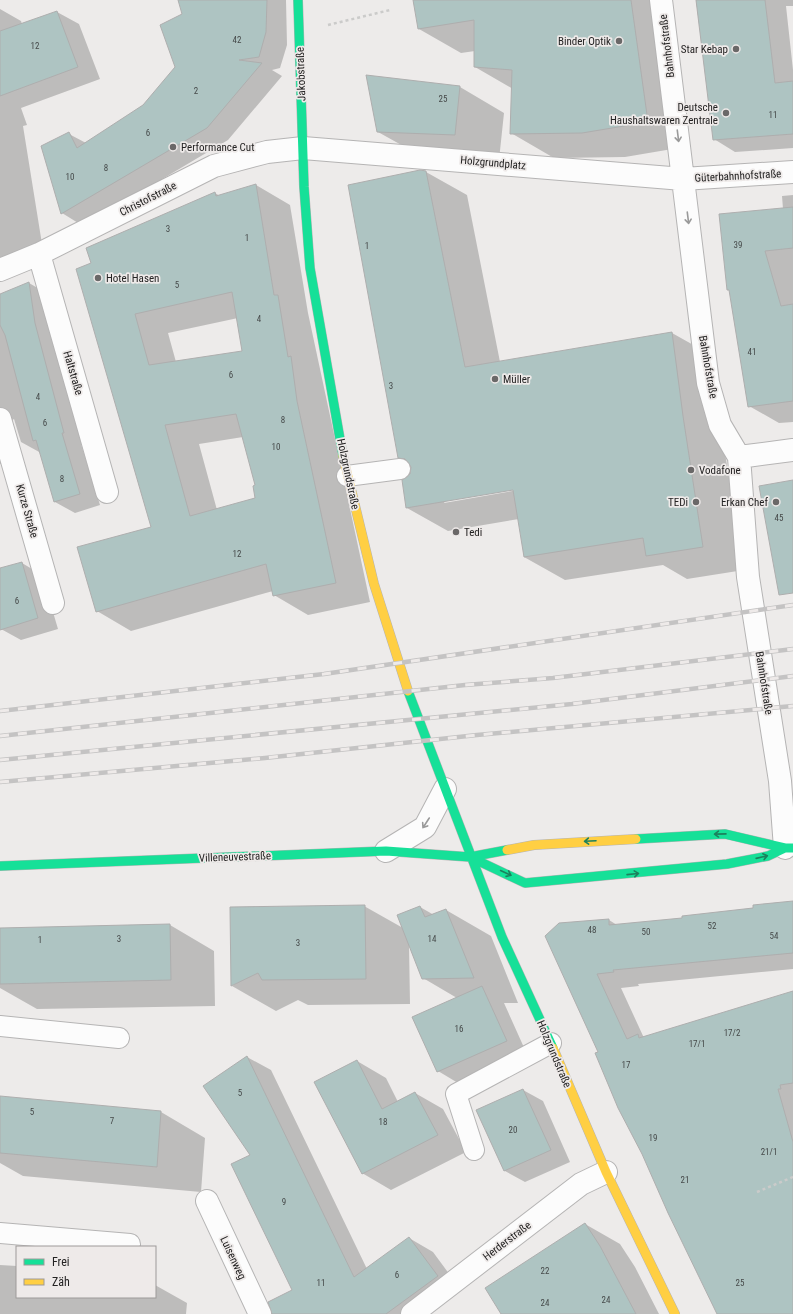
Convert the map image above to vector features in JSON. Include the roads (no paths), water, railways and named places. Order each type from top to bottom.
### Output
[{"type":"main road","name":"Jakobstraße","points":[[298,0],[303,148]]},
{"type":"main road","name":"Holzgrundstraße","points":[[303,148],[304,187],[310,268],[347,476],[374,584],[414,711],[502,937],[551,1043],[606,1172],[675,1314]]},
{"type":"main road","points":[[470,857],[534,845],[725,834],[789,848]]},
{"type":"main road","points":[[470,857],[526,883],[727,864],[768,856],[789,848]]},
{"type":"main road","name":"Villeneuvestraße","points":[[0,866],[386,851],[470,857]]},
{"type":"street","name":"Bahnhofstraße","points":[[661,0],[708,383],[720,425],[739,457],[748,577],[789,848]]},
{"type":"street","name":"Holzgrundplatz","points":[[303,148],[683,179]]},
{"type":"street","name":"Christofstraße","points":[[0,270],[39,254],[214,166],[267,152],[303,148]]},
{"type":"street","name":"Güterbahnhofstraße","points":[[683,179],[793,172]]},
{"type":"street","name":"Haltstraße","points":[[39,254],[107,492]]},
{"type":"street","name":"Kurze Straße","points":[[0,419],[53,603]]},
{"type":"street","points":[[739,457],[793,450]]},
{"type":"street","points":[[386,851],[425,827],[445,789]]},
{"type":"street","name":"Herderstraße","points":[[412,1314],[581,1184],[606,1172]]},
{"type":"street","name":"Luisenweg","points":[[207,1201],[260,1314]]},
{"type":"lane","points":[[347,476],[400,469]]},
{"type":"lane","points":[[0,1026],[119,1038]]},
{"type":"lane","points":[[474,1150],[456,1094],[551,1043]]},
{"type":"lane","points":[[0,1233],[130,1244]]},
{"type":"railway","points":[[0,711],[324,674],[793,605]]},
{"type":"railway","points":[[0,736],[465,685],[553,678],[793,649]]},
{"type":"railway","points":[[0,760],[572,704],[793,676]]},
{"type":"railway","points":[[0,782],[265,758],[477,735],[793,706]]},
{"type":"place","name":"Binder Optik","points":[[619,41]]},
{"type":"place","name":"Star Kebap","points":[[736,49]]},
{"type":"place","name":"Deutsche Haushaltswaren Zentrale","points":[[726,113]]},
{"type":"place","name":"Performance Cut","points":[[173,147]]},
{"type":"place","name":"Hotel Hasen","points":[[98,278]]},
{"type":"place","name":"Müller","points":[[495,379]]},
{"type":"place","name":"Vodafone","points":[[691,470]]},
{"type":"place","name":"TEDi","points":[[696,502]]},
{"type":"place","name":"Erkan Chef","points":[[776,502]]},
{"type":"place","name":"Tedi","points":[[456,532]]}]
